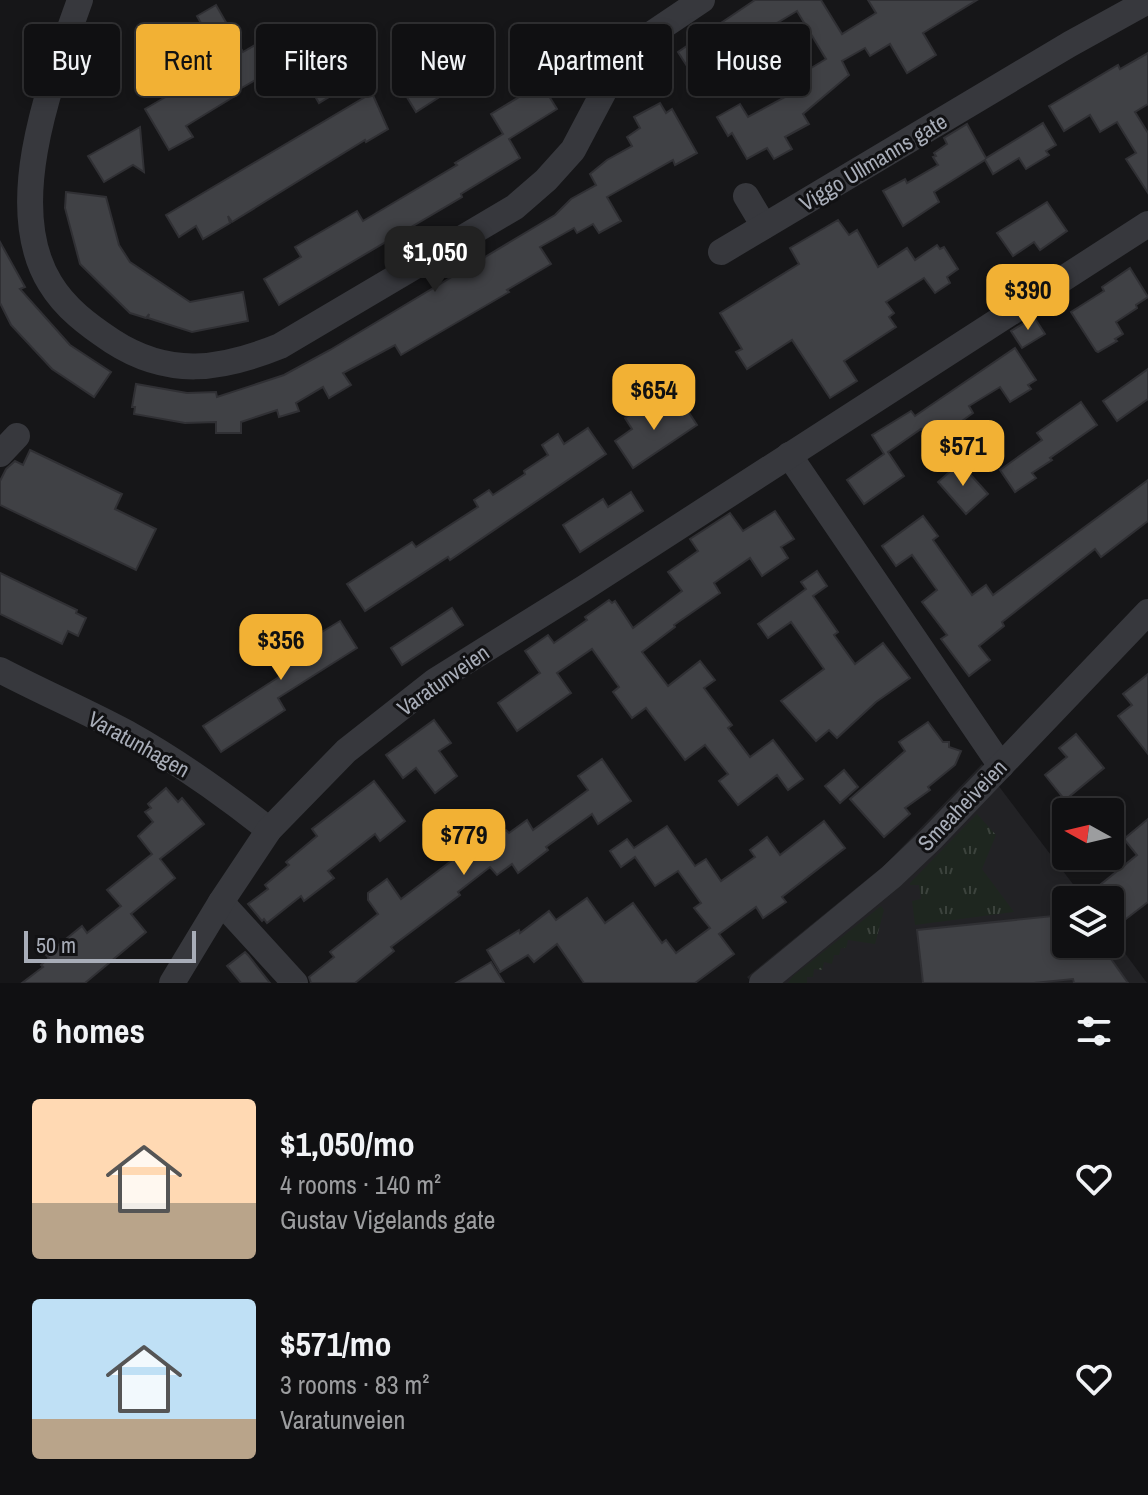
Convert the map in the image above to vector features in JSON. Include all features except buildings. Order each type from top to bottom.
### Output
[{"type":"street","points":[[80,0],[33,152],[30,229],[37,254],[49,282],[67,306],[90,326],[124,349],[159,362],[185,367],[217,366],[245,360],[280,346],[515,207],[546,180],[573,150],[610,80],[647,37],[702,0]]},
{"type":"street","name":"Viggo Ullmanns gate","points":[[721,252],[1070,44],[1148,1]]},
{"type":"street","points":[[746,196],[764,226]]},
{"type":"street","name":"Varatunveien","points":[[172,983],[269,830],[346,751],[435,681],[1148,224]]},
{"type":"street","points":[[789,455],[1001,766]]},
{"type":"street","name":"Smeaheiveien","points":[[767,982],[891,877],[1148,612]]},
{"type":"street","name":"Varatunhagen","points":[[0,670],[136,739],[196,775],[269,830]]},
{"type":"street","points":[[221,902],[295,983]]},
{"type":"shaded area","points":[[982,764],[1052,856],[1052,870],[1062,870],[1074,886],[1052,886],[1052,958],[1124,958],[1124,952],[1147,983],[752,983],[747,977],[886,864]]},
{"type":"green space","points":[[977,814],[996,835],[982,869],[1014,912],[915,925],[912,901],[921,899],[919,885],[910,883]]},
{"type":"green space","points":[[881,906],[884,910],[875,944],[848,940],[846,948],[841,948],[839,955],[834,955],[832,964],[824,962],[822,970],[814,969],[813,977],[807,977],[807,983],[788,983],[793,976]]}]
